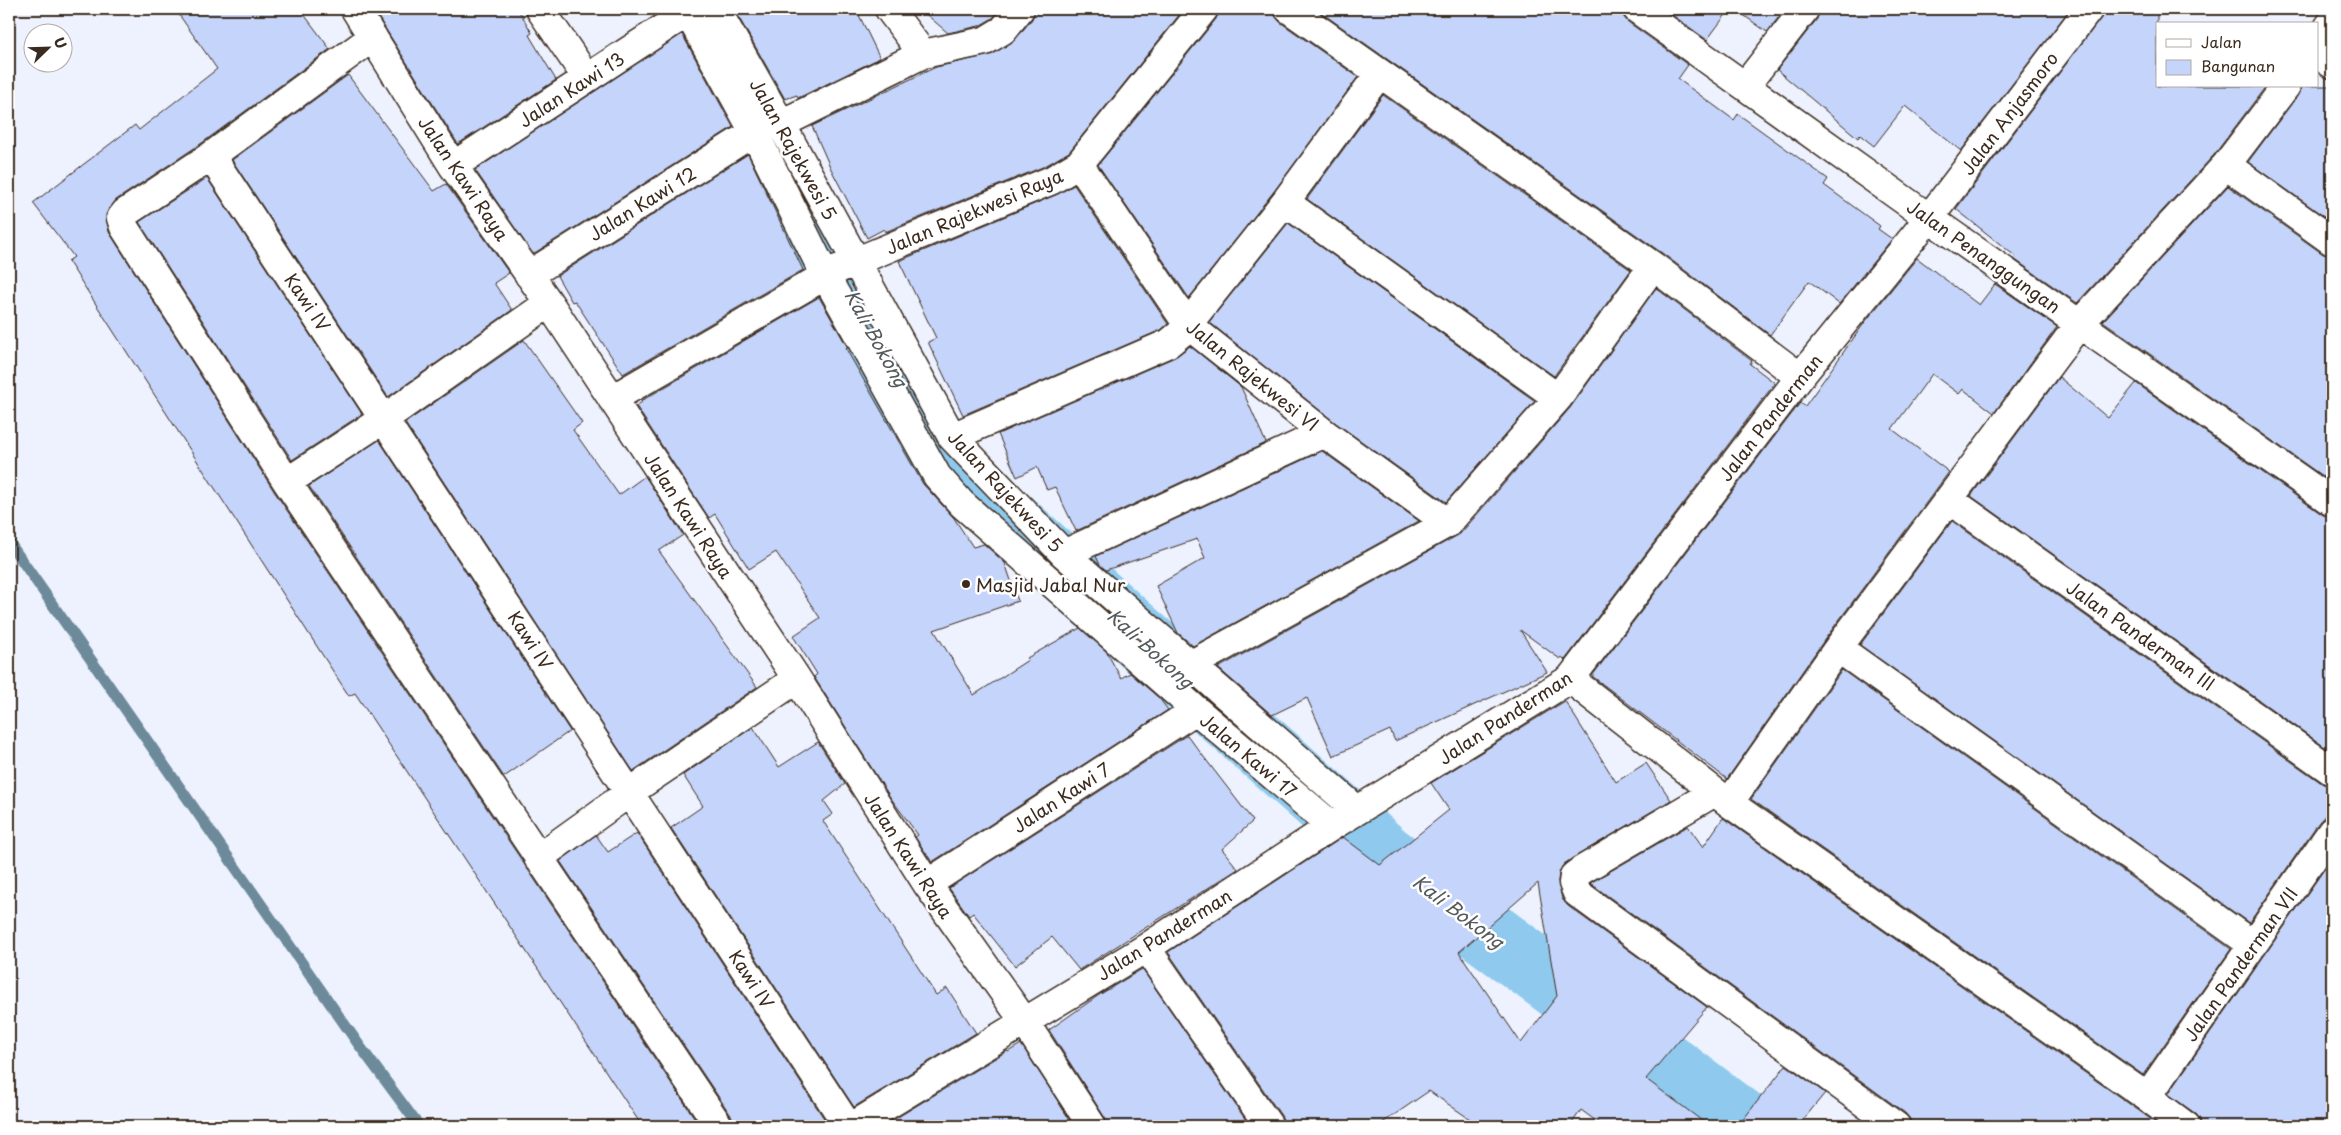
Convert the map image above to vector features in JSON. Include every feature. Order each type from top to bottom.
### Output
[{"type":"street","name":"Jalan Kawi Raya","points":[[355,9],[453,166],[548,303],[797,679],[927,884],[1024,1021],[1092,1126]]},
{"type":"street","points":[[540,9],[587,78]]},
{"type":"street","name":"Jalan Rajekwesi 5","points":[[716,9],[781,124],[841,268],[952,437],[1064,554],[1192,664],[1345,818]]},
{"type":"street","points":[[889,9],[924,54]]},
{"type":"street","points":[[781,124],[924,54],[985,41],[1003,30],[1020,9]]},
{"type":"street","name":"Jalan Rajekwesi Raya","points":[[612,399],[841,268],[1052,180],[1079,164],[1204,9]]},
{"type":"street","points":[[1289,9],[1653,266],[1800,377]]},
{"type":"street","name":"Jalan Penanggungan","points":[[1637,9],[1929,218],[2332,502]]},
{"type":"street","points":[[1746,86],[1805,9]]},
{"type":"street","name":"Jalan Anjasmoro","points":[[1929,218],[2089,9]]},
{"type":"street","points":[[687,10],[754,132],[841,268]]},
{"type":"street","name":"Jalan Kawi 13","points":[[453,166],[687,10]]},
{"type":"street","points":[[2318,43],[2332,22]]},
{"type":"street","points":[[373,38],[211,156],[125,213],[121,218],[124,227],[287,482],[719,1126]]},
{"type":"street","points":[[2318,55],[2332,64]]},
{"type":"street","points":[[952,437],[1169,342],[1188,325],[1286,202],[1379,74]]},
{"type":"street","points":[[1896,1126],[1577,892],[1573,884],[1574,876],[1582,870],[1722,797],[1950,500],[2080,323],[2226,165],[2284,88]]},
{"type":"street","name":"Jalan Kawi 12","points":[[529,275],[754,132]]},
{"type":"street","name":"Kawi IV","points":[[211,156],[385,418],[848,1126]]},
{"type":"street","name":"Jalan Rajekwesi VI","points":[[1079,164],[1188,325],[1324,433],[1448,523]]},
{"type":"street","points":[[2226,165],[2332,242]]},
{"type":"street","points":[[1286,202],[1558,398]]},
{"type":"street","name":"Jalan Panderman","points":[[853,1126],[1146,948],[1345,818],[1570,678],[1800,377],[1929,218]]},
{"type":"street","points":[[1192,664],[1448,523],[1558,398],[1653,266]]},
{"type":"street","name":"Jalan Kawi 17","points":[[841,268],[926,458],[950,491],[1196,710],[1345,818]]},
{"type":"street","points":[[287,482],[385,418],[548,303]]},
{"type":"street","points":[[1064,554],[1324,433]]},
{"type":"street","name":"Jalan Panderman III","points":[[1950,500],[2332,770]]},
{"type":"street","points":[[1838,648],[2253,945]]},
{"type":"street","points":[[1570,678],[1722,797],[2186,1126]]},
{"type":"street","points":[[538,858],[630,792],[797,679]]},
{"type":"street","name":"Jalan Kawi 7","points":[[927,884],[1196,710]]},
{"type":"street","name":"Jalan Panderman VII","points":[[2147,1097],[2332,831]]},
{"type":"street","points":[[1146,948],[1268,1126]]},
{"type":"building","points":[[175,9],[300,9],[330,49],[202,143],[116,200],[106,215],[109,232],[274,491],[700,1126],[642,1126],[355,693],[349,696],[68,261],[74,257],[33,203],[135,125],[139,130],[217,69]]},
{"type":"building","points":[[373,9],[518,9],[532,33],[529,35],[556,80],[458,144]]},
{"type":"building","points":[[734,9],[856,9],[880,58],[798,98],[797,95],[785,99]]},
{"type":"building","points":[[920,9],[1000,9],[993,18],[979,26],[948,33]]},
{"type":"building","points":[[1035,9],[1184,9],[1069,152],[1045,166],[885,232],[884,229],[867,238],[831,169],[812,126],[936,67],[993,54],[1015,40],[1032,19]]},
{"type":"building","points":[[1219,9],[1274,9],[1275,16],[1280,22],[1358,77],[1273,193],[1189,298],[1098,165],[1216,19]]},
{"type":"building","points":[[1316,9],[1622,9],[1623,16],[1628,22],[1688,65],[1678,79],[1734,120],[1738,114],[1828,179],[1824,185],[1880,226],[1878,229],[1892,239],[1839,304],[1809,281],[1770,335],[1662,253]]},
{"type":"building","points":[[1664,9],[1730,9],[1707,40]]},
{"type":"building","points":[[1735,9],[1785,9],[1767,32]]},
{"type":"building","points":[[1820,9],[2070,9],[1961,151],[1905,106],[1874,146],[1860,135],[1858,138],[1777,70],[1817,19]]},
{"type":"building","points":[[2104,9],[2157,9],[2156,88],[2264,88],[2214,155],[2077,303],[2014,259],[2015,256],[1956,209],[2101,18]]},
{"type":"building","points":[[682,34],[733,127],[533,254],[475,170]]},
{"type":"building","points":[[348,75],[434,191],[446,184],[509,273],[494,283],[512,310],[388,397],[232,160]]},
{"type":"building","points":[[2332,86],[2332,222],[2248,162],[2298,95],[2300,88]]},
{"type":"building","points":[[1383,95],[1631,270],[1554,376],[1307,199]]},
{"type":"building","points":[[748,154],[803,270],[623,374],[575,301],[572,302],[557,276]]},
{"type":"building","points":[[207,178],[362,414],[292,460],[139,222]]},
{"type":"building","points":[[1074,185],[1168,324],[1161,330],[963,415],[928,342],[936,338],[899,261],[1058,194]]},
{"type":"building","points":[[2228,186],[2323,254],[2332,256],[2332,483],[2103,321]]},
{"type":"building","points":[[1288,223],[1535,401],[1446,502],[1333,421],[1209,322]]},
{"type":"building","points":[[1917,258],[1979,305],[1995,284],[2057,327],[1994,413],[1963,389],[1959,394],[1932,374],[1892,429],[1949,472],[1825,639],[1727,779],[1592,676],[1800,403],[1805,406],[1865,322]]},
{"type":"building","points":[[1656,288],[1752,361],[1750,364],[1775,383],[1565,660],[1562,657],[1560,659],[1520,630],[1547,672],[1395,741],[1390,730],[1333,756],[1307,698],[1272,715],[1218,668],[1460,534],[1570,408]]},
{"type":"building","points":[[819,297],[848,348],[846,349],[923,484],[954,518],[973,547],[984,544],[1005,563],[1018,601],[934,630],[974,695],[1028,660],[1027,658],[1080,628],[1106,651],[1121,678],[1130,673],[1159,698],[1168,710],[932,862],[915,837],[918,835],[890,797],[814,677],[817,674],[793,636],[820,618],[776,552],[749,569],[715,514],[709,518],[636,406],[641,401]]},
{"type":"building","points":[[524,340],[582,423],[573,430],[619,495],[645,476],[683,535],[659,551],[757,687],[633,771],[405,423]]},
{"type":"building","points":[[1190,346],[1241,387],[1266,443],[1076,531],[1055,487],[1047,490],[1037,467],[1017,477],[998,434],[1175,357]]},
{"type":"building","points":[[2059,377],[2108,418],[2136,383],[2323,515],[2332,517],[2332,752],[1971,496]]},
{"type":"building","points":[[379,440],[570,731],[504,777],[309,486]]},
{"type":"building","points":[[1322,451],[1419,521],[1193,646],[1178,633],[1156,586],[1205,558],[1197,539],[1106,570],[1100,565],[1096,556]]},
{"type":"building","points":[[1952,521],[2323,784],[2332,786],[2332,808],[2319,822],[2249,923],[1860,645]]},
{"type":"building","points":[[1842,670],[2231,949],[2143,1075],[1751,799]]},
{"type":"building","points":[[1565,701],[1616,782],[1646,763],[1671,800],[1564,864],[1559,873],[1558,881],[1562,899],[1568,906],[1707,1007],[1646,1079],[1709,1126],[1603,1126],[1581,1110],[1570,1126],[1480,1126],[1429,1091],[1378,1126],[1284,1126],[1282,1117],[1168,952],[1343,837],[1380,865],[1449,810],[1431,783]],"holes":[[[1538,883],[1557,996],[1521,1043],[1459,952]]]},
{"type":"building","points":[[753,727],[779,767],[818,742],[845,784],[824,801],[833,814],[823,821],[936,995],[947,988],[976,1033],[854,1107],[671,828],[703,806],[683,775]]},
{"type":"building","points":[[1187,735],[1253,821],[1222,849],[1238,869],[1079,970],[1052,937],[1015,966],[973,913],[969,916],[949,888]]},
{"type":"building","points":[[1723,818],[2160,1126],[1911,1126],[1910,1119],[1905,1113],[1590,883],[1688,826],[1703,847]]},
{"type":"building","points":[[637,833],[829,1126],[734,1126],[732,1117],[560,861],[596,835],[608,852]]},
{"type":"building","points":[[2332,858],[2332,1126],[2201,1126],[2200,1119],[2196,1114],[2168,1094]]},
{"type":"building","points":[[1142,969],[1250,1126],[1107,1126],[1105,1118],[1049,1030],[1099,995]]},
{"type":"building","points":[[1021,1044],[1074,1126],[883,1126],[1007,1051]]},
{"type":"building","points":[[1786,1065],[1825,1093],[1798,1126],[1738,1126]]},
{"type":"waterway","name":"Kali Bokong","points":[[774,149],[949,468],[1384,856],[1747,1126]]},
{"type":"waterway","points":[[9,542],[359,1045],[419,1126]]},
{"type":"place","name":"Masjid Jabal Nur","points":[[966,584]]}]
